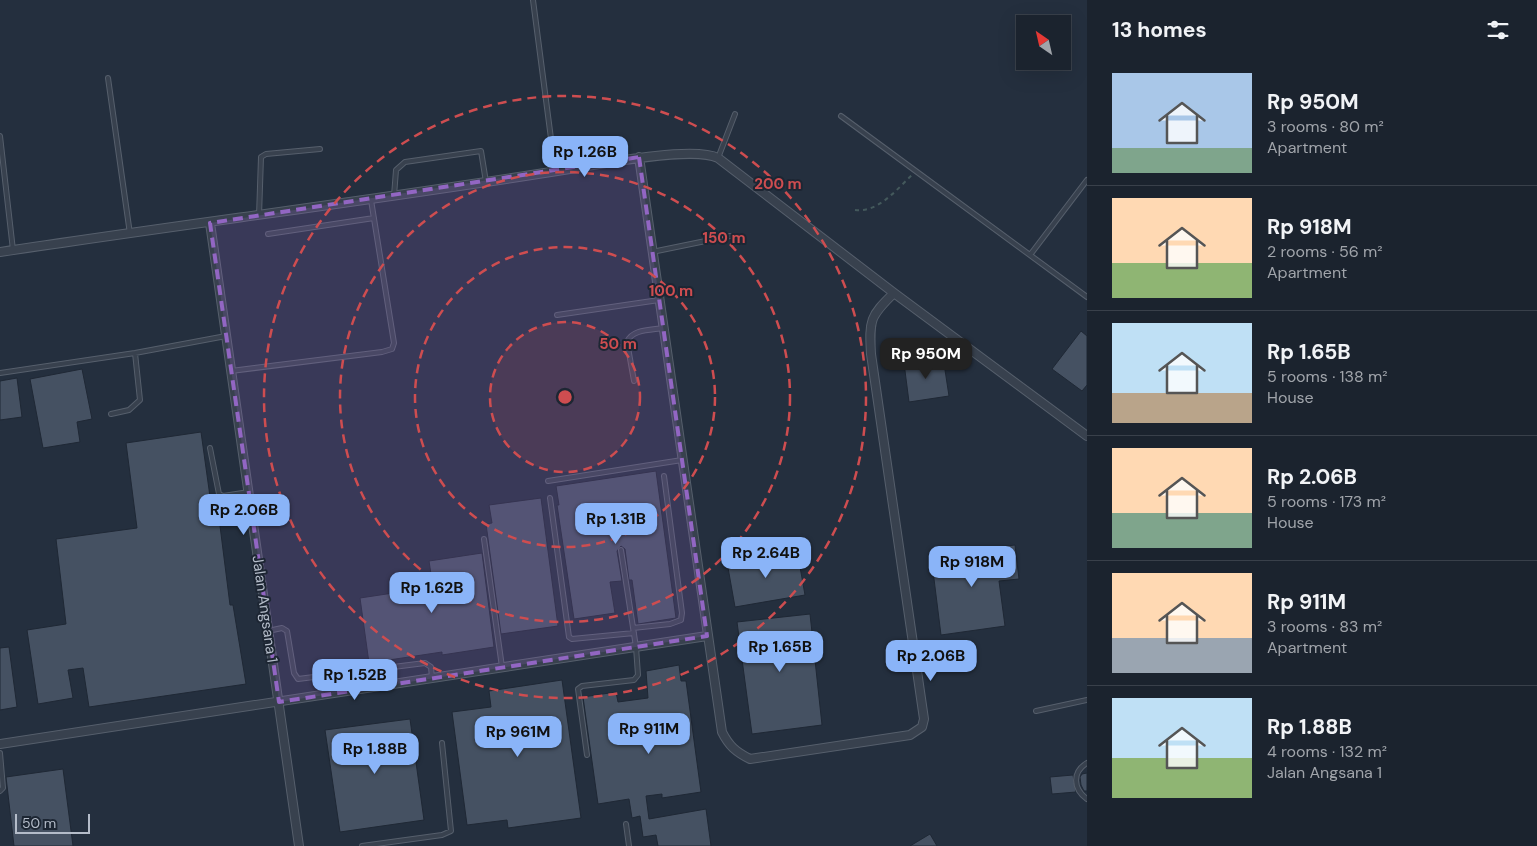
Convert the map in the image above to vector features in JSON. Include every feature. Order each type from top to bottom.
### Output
[{"type":"street","points":[[0,252],[210,224],[639,158],[706,153],[718,158],[894,293],[1087,436]]},
{"type":"street","points":[[639,158],[722,732],[727,743],[736,752],[750,759],[910,735],[922,727],[925,713],[871,354],[870,332],[872,318],[876,310],[894,293]]},
{"type":"street","name":"Jalan Angsana 1","points":[[210,224],[299,846]]},
{"type":"street","points":[[0,744],[707,636]]},
{"type":"lane","points":[[534,0],[553,154],[558,171]]},
{"type":"lane","points":[[108,78],[130,234]]},
{"type":"lane","points":[[718,158],[735,114]]},
{"type":"lane","points":[[841,116],[1087,297]]},
{"type":"lane","points":[[0,136],[13,250]]},
{"type":"lane","points":[[259,216],[261,157],[266,154],[320,150]]},
{"type":"lane","points":[[394,196],[396,170],[400,164],[423,159],[481,151],[486,183]]},
{"type":"lane","points":[[1030,255],[1087,180]]},
{"type":"lane","points":[[231,371],[382,352],[392,349],[394,343],[371,200]]},
{"type":"lane","points":[[268,234],[374,218]]},
{"type":"lane","points":[[652,252],[730,236]]},
{"type":"lane","points":[[557,315],[659,300]]},
{"type":"lane","points":[[634,380],[627,342],[629,338],[633,333],[663,328]]},
{"type":"lane","points":[[0,373],[134,353],[226,336]]},
{"type":"lane","points":[[111,414],[129,410],[140,400],[134,353]]},
{"type":"lane","points":[[210,448],[219,494],[223,496],[249,492]]},
{"type":"lane","points":[[548,480],[682,460]]},
{"type":"lane","points":[[633,628],[670,624],[681,620],[682,613],[664,476]]},
{"type":"lane","points":[[550,498],[569,637],[572,639],[634,633]]},
{"type":"lane","points":[[484,539],[502,667]]},
{"type":"lane","points":[[587,756],[577,690],[582,686],[637,678],[636,647],[621,550]]},
{"type":"lane","points":[[268,631],[282,628],[287,630],[294,674],[298,679],[425,663],[430,667],[432,678]]},
{"type":"lane","points":[[1036,711],[1087,700]]},
{"type":"lane","points":[[362,846],[442,835],[451,831],[442,743]]},
{"type":"lane","points":[[0,753],[3,788],[0,791]]},
{"type":"lane","points":[[1087,763],[1079,768],[1076,773],[1076,783],[1080,792],[1087,799]]},
{"type":"lane","points":[[626,824],[628,846]]},
{"type":"path","points":[[855,210],[865,211],[882,203],[915,172]]},
{"type":"highlighted area","points":[[639,157],[707,636],[279,702],[210,223]]},
{"type":"building","points":[[1081,331],[1087,336],[1087,385],[1082,391],[1052,369]]},
{"type":"building","points":[[943,357],[949,396],[909,402],[904,363]]},
{"type":"building","points":[[82,369],[92,419],[77,422],[80,442],[43,448],[30,379]]},
{"type":"building","points":[[17,378],[22,417],[0,420],[0,381]]},
{"type":"building","points":[[201,432],[213,518],[219,518],[230,605],[233,605],[246,684],[89,707],[83,668],[68,670],[73,698],[38,704],[27,630],[66,624],[56,539],[137,528],[126,443]]},
{"type":"building","points":[[656,471],[676,618],[638,624],[632,580],[629,580],[625,549],[621,546],[617,551],[622,581],[610,582],[615,613],[574,619],[557,505],[559,505],[556,486]],"holes":[[[622,512],[625,529],[602,532],[600,515]]]},
{"type":"building","points":[[541,498],[558,626],[501,634],[486,524],[492,523],[489,505]]},
{"type":"building","points":[[1015,545],[1019,579],[999,581],[1005,626],[941,635],[931,555]]},
{"type":"building","points":[[797,550],[805,595],[735,607],[727,562]]},
{"type":"building","points":[[482,553],[494,647],[442,655],[442,652],[369,663],[360,598],[433,587],[429,561]]},
{"type":"building","points":[[810,614],[822,725],[752,734],[737,622]]},
{"type":"building","points":[[9,647],[17,707],[0,710],[0,648]]},
{"type":"building","points":[[679,665],[681,681],[686,681],[701,792],[662,798],[662,794],[646,796],[649,819],[706,809],[711,846],[658,846],[656,835],[643,837],[640,816],[632,818],[629,799],[598,804],[583,697],[616,692],[618,702],[648,698],[646,671]]},
{"type":"building","points":[[562,680],[581,818],[508,828],[507,820],[467,825],[452,712],[491,707],[489,691]]},
{"type":"building","points":[[410,719],[424,820],[340,832],[325,730]]},
{"type":"building","points":[[63,769],[73,846],[14,846],[6,777]]},
{"type":"building","points":[[1087,773],[1087,791],[1084,791],[1080,777],[1082,774]]},
{"type":"building","points":[[1073,775],[1076,792],[1052,794],[1050,777]]},
{"type":"building","points":[[930,834],[937,846],[910,846]]}]
